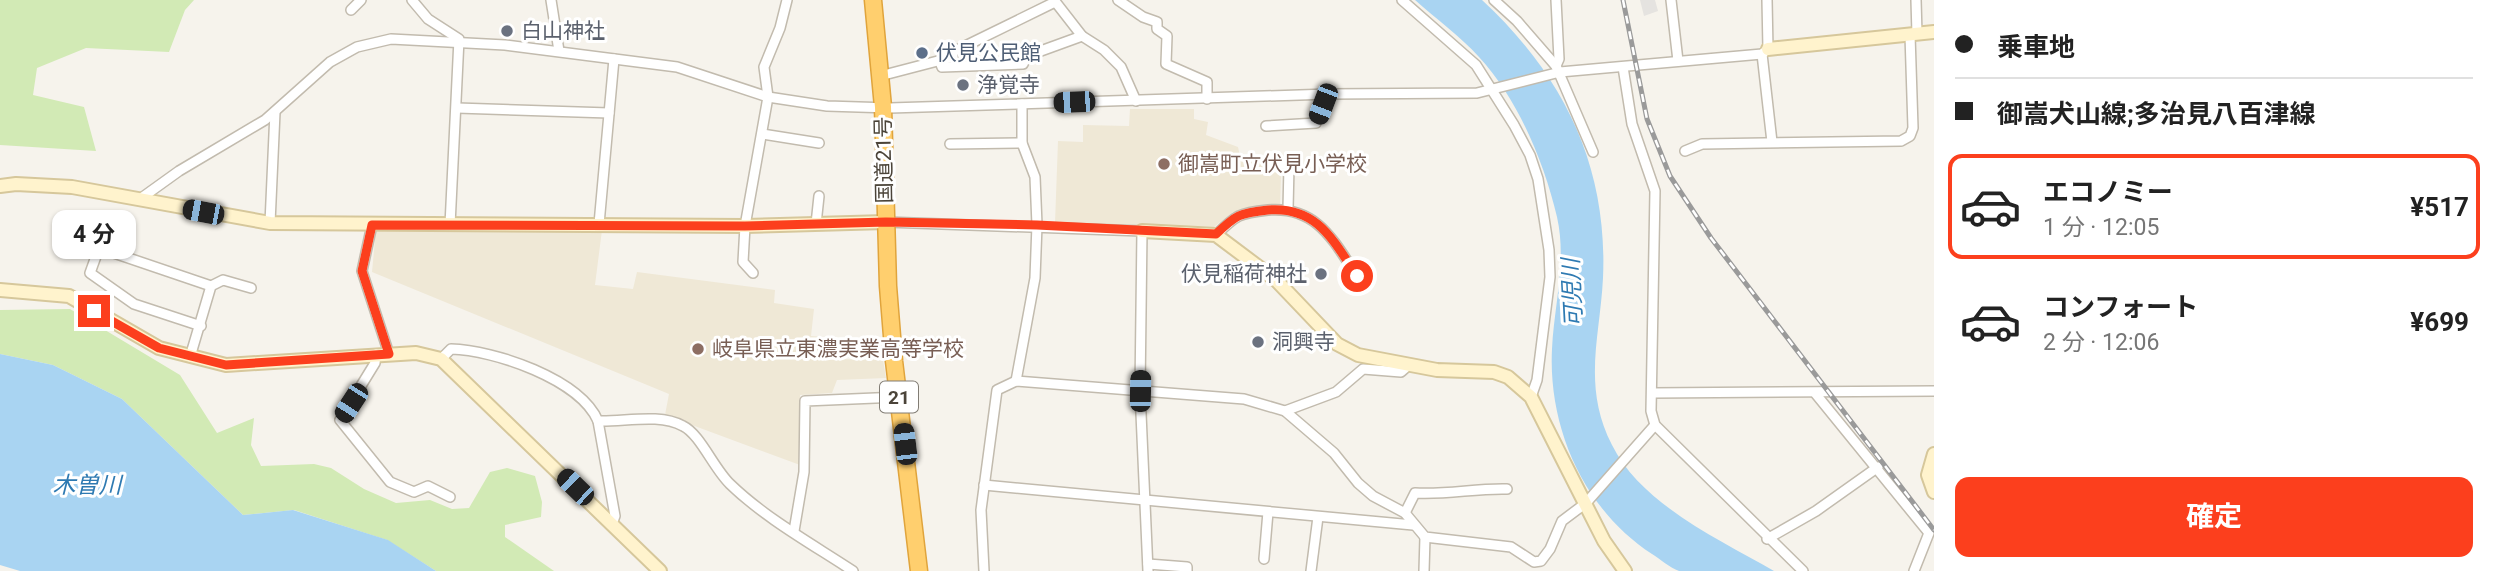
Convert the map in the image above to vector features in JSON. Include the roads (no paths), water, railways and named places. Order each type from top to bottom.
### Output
[{"type":"highway","name":"国道21号","points":[[873,0],[883,107],[891,323],[919,571]]},
{"type":"street","points":[[351,10],[361,0]]},
{"type":"street","points":[[412,0],[428,19],[459,39],[460,44],[450,225]]},
{"type":"street","points":[[551,0],[559,51]]},
{"type":"street","points":[[753,273],[743,262],[745,226],[768,97],[764,68],[788,0]]},
{"type":"street","points":[[1118,0],[1143,17],[1157,22],[1157,29],[1167,36],[1166,64],[1207,82],[1208,99]]},
{"type":"street","points":[[1402,0],[1476,65],[1530,155],[1542,200],[1550,277],[1537,380],[1531,397]]},
{"type":"street","points":[[1494,0],[1517,21],[1558,69]]},
{"type":"street","points":[[1556,0],[1560,82],[1579,114],[1593,152]]},
{"type":"street","points":[[1671,0],[1678,61]]},
{"type":"street","points":[[1767,0],[1765,52],[1772,142]]},
{"type":"street","points":[[1685,151],[1702,144],[1901,141],[1910,136],[1913,128],[1913,34],[1916,0]]},
{"type":"street","points":[[880,76],[953,57],[953,52],[1055,1],[1082,36],[1104,50],[1121,67],[1136,101]]},
{"type":"street","points":[[140,199],[179,170],[275,112],[330,62],[358,47],[405,38],[559,51],[677,67],[768,97],[827,106],[883,107],[1491,91],[1558,69],[1623,67],[1934,32]]},
{"type":"street","points":[[940,62],[942,67],[1023,64],[1027,57],[1082,36]]},
{"type":"street","points":[[599,224],[614,59]]},
{"type":"street","points":[[1623,67],[1632,124],[1655,191],[1651,411],[1655,425],[1727,494],[1767,539],[1803,571]]},
{"type":"street","points":[[1266,126],[1316,123],[1325,95]]},
{"type":"street","points":[[1016,381],[1035,278],[1037,225],[1035,177],[1022,143],[1022,104]]},
{"type":"street","points":[[457,108],[609,113]]},
{"type":"street","points":[[270,223],[275,112]]},
{"type":"street","points":[[762,134],[819,143]]},
{"type":"street","points":[[950,144],[1022,143]]},
{"type":"street","points":[[1276,162],[1289,166],[1288,209]]},
{"type":"street","points":[[0,186],[16,184],[72,187],[270,223],[745,226],[886,222],[1037,225],[1216,234],[1276,280],[1337,344],[1358,355],[1437,370],[1494,372],[1508,377],[1531,397],[1604,541],[1625,571]]},
{"type":"street","points":[[816,224],[819,196]]},
{"type":"street","points":[[1216,234],[1241,213],[1288,209],[1315,222],[1333,241],[1357,276]]},
{"type":"street","points":[[372,225],[362,271],[383,354]]},
{"type":"street","points":[[1142,231],[1140,391],[1148,568],[1186,567],[1186,571]]},
{"type":"street","points":[[201,326],[134,304],[90,273],[99,248],[211,286],[223,280],[251,288]]},
{"type":"street","points":[[190,357],[211,286]]},
{"type":"street","points":[[0,290],[69,296],[135,337],[190,357],[242,365],[416,353],[441,359],[660,571]]},
{"type":"street","points":[[441,359],[451,349],[481,352],[512,360],[544,374],[579,397],[594,412],[598,421],[615,516],[612,524]]},
{"type":"street","points":[[383,354],[340,420],[390,482],[414,492],[428,486],[450,497]]},
{"type":"street","points":[[1285,411],[1336,392],[1363,369],[1401,372],[1410,364]]},
{"type":"street","points":[[984,571],[981,510],[997,390],[1016,381],[1244,399],[1285,411],[1334,453],[1358,483],[1373,496],[1405,513],[1412,525],[1425,537],[1511,547],[1534,562],[1541,561],[1550,550],[1562,521],[1586,503],[1655,425]]},
{"type":"street","points":[[1653,393],[1934,391]]},
{"type":"street","points":[[1815,393],[1878,467],[1928,533],[1916,566],[1925,571]]},
{"type":"street","points":[[794,531],[804,472],[805,401],[899,397]]},
{"type":"street","points":[[598,421],[638,419],[684,426],[690,430],[715,469],[729,483],[853,571]]},
{"type":"street","points":[[1934,454],[1928,475],[1934,492]]},
{"type":"street","points":[[1767,539],[1816,511],[1878,467]]},
{"type":"street","points":[[984,485],[1412,525]]},
{"type":"street","points":[[1405,513],[1415,493],[1438,495],[1478,488],[1507,489]]},
{"type":"street","points":[[1264,559],[1268,512]]},
{"type":"street","points":[[1311,571],[1318,517]]},
{"type":"street","points":[[1424,571],[1425,537]]},
{"type":"water","name":"可児川","points":[[1415,0],[1482,0],[1536,59],[1557,91],[1575,125],[1598,197],[1603,237],[1603,278],[1595,382],[1603,423],[1612,445],[1625,466],[1662,503],[1707,533],[1774,571],[1676,570],[1628,536],[1607,515],[1589,491],[1575,465],[1556,408],[1552,349],[1561,250],[1557,217],[1545,175],[1528,132],[1493,74],[1464,42]]},
{"type":"water","name":"木曽川","points":[[0,354],[53,365],[122,399],[243,515],[293,510],[388,540],[436,571],[20,571],[0,565]]},
{"type":"railway","points":[[1623,0],[1647,119],[1670,176],[1711,238],[1934,530]]},
{"type":"place","name":"白山神社","points":[[507,31]]},
{"type":"place","name":"伏見公民館","points":[[922,53]]},
{"type":"place","name":"浄覚寺","points":[[963,85]]},
{"type":"place","name":"御嵩町立伏見小学校","points":[[1164,164]]},
{"type":"place","name":"伏見稲荷神社","points":[[1321,274]]},
{"type":"place","name":"洞興寺","points":[[1258,342]]},
{"type":"place","name":"岐阜県立東濃実業高等学校","points":[[698,349]]}]
